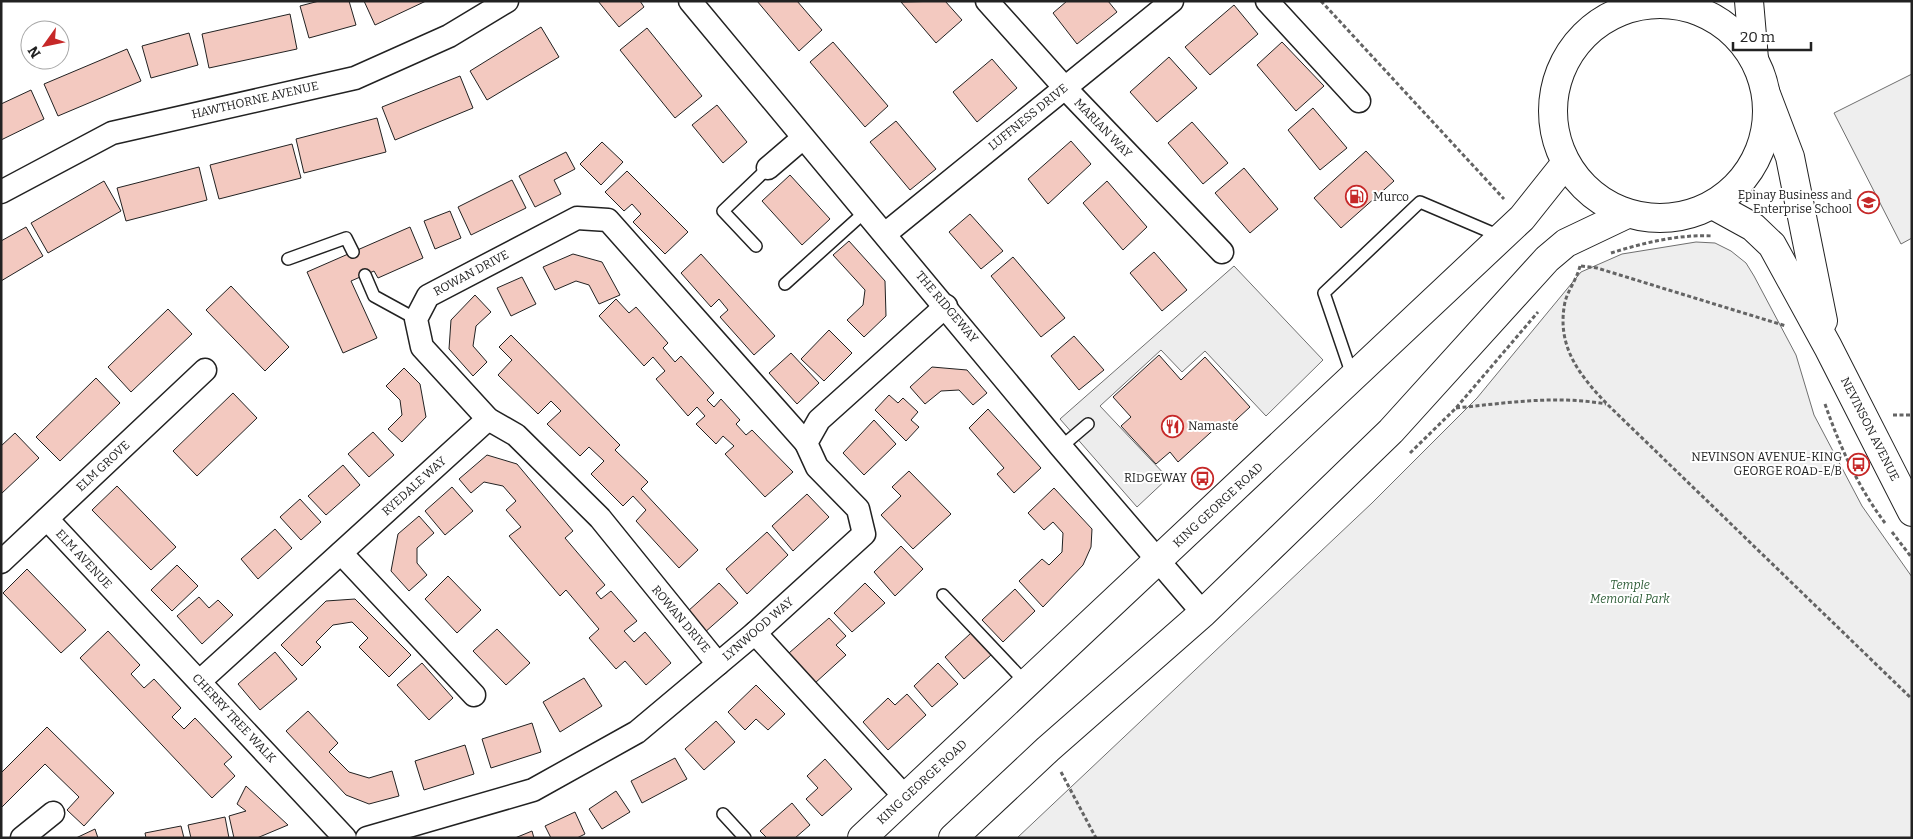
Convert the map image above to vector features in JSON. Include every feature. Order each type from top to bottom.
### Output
[{"type":"main road","points":[[1749,1],[1754,59]]},
{"type":"main road","points":[[1754,59],[1737,36],[1714,18],[1688,7],[1660,2],[1623,9],[1590,28],[1566,56],[1553,91],[1553,128],[1565,164],[1581,186],[1602,203],[1627,214],[1656,219],[1686,216],[1713,205],[1739,185],[1757,158],[1766,126],[1766,94]]},
{"type":"main road","name":"NEVINSON AVENUE","points":[[1754,59],[1790,156],[1828,347]]},
{"type":"main road","name":"KING GEORGE ROAD","points":[[862,838],[1522,218],[1565,164]]},
{"type":"main road","name":"NEVINSON AVENUE","points":[[1713,205],[1753,227],[1772,245],[1828,347],[1912,512]]},
{"type":"main road","points":[[953,838],[1048,749],[1203,613],[1391,431],[1547,260],[1566,243],[1627,214]]},
{"type":"street","name":"HAWTHORNE AVENUE","points":[[1,192],[112,133],[355,78],[449,36],[507,1]]},
{"type":"street","name":"THE RIDGEWAY","points":[[690,1],[803,138],[946,306],[1061,447],[1203,613]]},
{"type":"street","name":"MARIAN WAY","points":[[987,1],[1065,88],[1222,252]]},
{"type":"street","name":"LUFFNESS DRIVE","points":[[885,234],[1172,1]]},
{"type":"street","points":[[1267,1],[1360,101]]},
{"type":"street","points":[[768,168],[803,138]]},
{"type":"street","name":"ROWAN DRIVE","points":[[718,664],[600,518],[516,435],[488,419],[422,347],[416,319],[428,296],[577,218],[608,220],[806,443]]},
{"type":"street","points":[[806,443],[819,420],[946,306]]},
{"type":"street","name":"ELM GROVE","points":[[1,562],[205,370]]},
{"type":"street","name":"RYEDALE WAY","points":[[200,681],[488,419]]},
{"type":"street","name":"LYNWOOD WAY","points":[[367,838],[533,790],[637,732],[755,633],[864,534],[858,509],[817,467],[806,443]]},
{"type":"street","name":"ELM AVENUE","points":[[47,519],[122,599]]},
{"type":"street","points":[[341,552],[474,695]]},
{"type":"street","name":"CHERRY TREE WALK","points":[[122,599],[345,838]]},
{"type":"street","points":[[755,633],[905,797]]},
{"type":"lane","points":[[756,246],[724,211],[768,168]]},
{"type":"lane","points":[[1353,377],[1324,293],[1420,202],[1502,237]]},
{"type":"lane","points":[[785,284],[866,211]]},
{"type":"lane","points":[[288,259],[346,238],[353,252]]},
{"type":"lane","points":[[364,275],[374,296],[416,319]]},
{"type":"lane","points":[[1061,447],[1088,424]]},
{"type":"lane","points":[[943,594],[1027,684]]},
{"type":"lane","points":[[723,814],[745,838]]},
{"type":"path","points":[[1321,1],[1522,218]]},
{"type":"path","points":[[1602,256],[1634,246],[1676,238],[1700,235],[1722,238]]},
{"type":"path","points":[[1580,266],[1588,262]]},
{"type":"path","points":[[1580,266],[1597,268],[1787,326]]},
{"type":"path","points":[[1580,266],[1577,280],[1566,300],[1564,340],[1576,368],[1608,405],[1912,699]]},
{"type":"path","points":[[1783,318],[1792,334]]},
{"type":"path","points":[[1456,408],[1546,398],[1578,399],[1608,405]]},
{"type":"path","points":[[1823,400],[1841,449],[1870,503],[1912,558]]},
{"type":"path","points":[[1060,770],[1096,838]]},
{"type":"green space","points":[[1912,74],[1912,238],[1901,244],[1834,113]]},
{"type":"green space","name":"Temple Memorial Park","points":[[1696,242],[1715,243],[1731,251],[1746,263],[1796,355],[1814,415],[1862,506],[1912,577],[1912,838],[1017,838],[1372,503],[1477,398],[1581,272],[1622,254]]},
{"type":"shaded area","points":[[1234,266],[1323,360],[1266,416],[1205,351],[1182,372],[1161,350],[1100,406],[1168,478],[1137,507],[1060,419]]},
{"type":"building","points":[[319,1],[349,1],[356,25],[309,38],[300,6]]},
{"type":"building","points":[[364,1],[426,1],[375,25]]},
{"type":"building","points":[[598,1],[640,1],[644,7],[619,27]]},
{"type":"building","points":[[757,1],[797,1],[822,30],[799,51]]},
{"type":"building","points":[[945,1],[962,20],[936,43],[901,2]]},
{"type":"building","points":[[1067,1],[1108,1],[1117,12],[1077,44],[1053,13]]},
{"type":"building","points":[[1234,5],[1258,34],[1210,75],[1185,47]]},
{"type":"building","points":[[290,14],[297,49],[209,68],[202,34]]},
{"type":"building","points":[[541,27],[559,57],[487,100],[470,71]]},
{"type":"building","points":[[647,28],[702,96],[675,118],[620,50]]},
{"type":"building","points":[[189,33],[198,65],[151,78],[142,46]]},
{"type":"building","points":[[833,42],[888,106],[865,127],[810,62]]},
{"type":"building","points":[[1282,42],[1324,86],[1296,111],[1257,65]]},
{"type":"building","points":[[127,49],[141,81],[58,116],[44,84]]},
{"type":"building","points":[[1169,57],[1197,88],[1157,122],[1130,92]]},
{"type":"building","points":[[992,59],[1017,88],[977,122],[953,92]]},
{"type":"building","points":[[460,76],[473,108],[395,140],[382,107]]},
{"type":"building","points":[[31,90],[44,119],[1,140],[1,104]]},
{"type":"building","points":[[717,105],[747,142],[723,163],[692,125]]},
{"type":"building","points":[[1313,108],[1347,148],[1320,170],[1288,130]]},
{"type":"building","points":[[377,118],[386,152],[304,173],[296,139]]},
{"type":"building","points":[[896,121],[936,169],[910,190],[870,142]]},
{"type":"building","points":[[1192,122],[1228,163],[1203,184],[1168,143]]},
{"type":"building","points":[[1071,141],[1091,164],[1048,204],[1028,179]]},
{"type":"building","points":[[602,142],[623,162],[601,185],[580,164]]},
{"type":"building","points":[[292,144],[301,178],[219,199],[210,165]]},
{"type":"building","points":[[1366,151],[1394,181],[1341,228],[1314,198]]},
{"type":"building","points":[[566,152],[575,169],[554,180],[561,194],[535,207],[519,176]]},
{"type":"building","points":[[199,167],[207,200],[126,221],[117,188]]},
{"type":"building","points":[[1244,168],[1278,209],[1250,233],[1215,193]]},
{"type":"building","points":[[627,171],[688,232],[665,254],[633,222],[641,214],[632,204],[624,211],[605,192]]},
{"type":"building","points":[[790,175],[830,219],[802,245],[762,201]]},
{"type":"building","points":[[512,180],[526,208],[471,235],[458,207]]},
{"type":"building","points":[[104,181],[121,211],[48,253],[31,223]]},
{"type":"building","points":[[1107,181],[1147,227],[1123,250],[1083,203]]},
{"type":"building","points":[[450,211],[461,238],[435,249],[424,221]]},
{"type":"building","points":[[970,214],[1003,251],[981,269],[949,232]]},
{"type":"building","points":[[26,227],[43,256],[1,281],[1,241]]},
{"type":"building","points":[[410,227],[423,258],[378,278],[374,271],[351,281],[377,338],[343,353],[307,272]]},
{"type":"building","points":[[849,241],[885,281],[886,316],[864,337],[847,320],[863,305],[865,290],[833,255]]},
{"type":"building","points":[[1154,252],[1187,290],[1162,311],[1130,273]]},
{"type":"building","points":[[573,254],[602,262],[620,295],[599,304],[589,285],[576,281],[555,290],[543,267]]},
{"type":"building","points":[[701,254],[775,336],[754,355],[720,317],[728,310],[719,299],[711,307],[681,273]]},
{"type":"building","points":[[1013,257],[1065,318],[1041,337],[991,276]]},
{"type":"building","points":[[522,277],[536,304],[511,316],[497,288]]},
{"type":"building","points":[[231,286],[289,347],[265,371],[206,310]]},
{"type":"building","points":[[475,295],[491,312],[476,326],[473,346],[487,362],[473,376],[449,349],[451,320]]},
{"type":"building","points":[[616,299],[629,313],[636,307],[668,343],[663,348],[675,362],[681,356],[714,393],[707,400],[714,407],[721,399],[740,420],[736,424],[746,435],[752,430],[793,472],[765,497],[725,454],[734,446],[723,436],[716,444],[696,424],[705,416],[697,407],[688,416],[656,379],[665,371],[653,357],[644,366],[599,316]]},
{"type":"building","points":[[168,309],[192,334],[131,392],[108,367]]},
{"type":"building","points":[[829,330],[852,353],[824,381],[801,359]]},
{"type":"building","points":[[511,335],[620,445],[615,450],[648,482],[641,489],[698,550],[679,568],[636,521],[646,510],[633,496],[623,506],[591,474],[604,461],[589,447],[580,456],[547,424],[561,411],[551,401],[538,414],[498,375],[512,360],[499,347]]},
{"type":"building","points":[[1074,336],[1104,370],[1079,390],[1051,356]]},
{"type":"building","points":[[791,353],[819,383],[797,404],[769,373]]},
{"type":"building","points":[[1159,355],[1181,380],[1205,357],[1250,407],[1225,430],[1220,424],[1178,462],[1170,452],[1156,464],[1121,426],[1131,417],[1113,397]]},
{"type":"building","points":[[932,367],[967,370],[987,393],[973,405],[959,390],[941,391],[925,404],[910,387]]},
{"type":"building","points":[[404,368],[420,384],[426,417],[402,442],[388,429],[402,415],[400,400],[386,386]]},
{"type":"building","points":[[96,378],[120,403],[60,461],[36,437]]},
{"type":"building","points":[[233,393],[257,418],[197,476],[173,451]]},
{"type":"building","points":[[889,395],[898,403],[903,398],[918,412],[911,420],[919,427],[906,441],[875,410]]},
{"type":"building","points":[[988,409],[1041,468],[1014,493],[997,474],[1004,468],[969,428]]},
{"type":"building","points":[[874,420],[896,444],[864,475],[843,453]]},
{"type":"building","points":[[373,432],[394,455],[369,477],[348,454]]},
{"type":"building","points":[[15,433],[39,458],[1,494],[1,446]]},
{"type":"building","points":[[487,455],[517,464],[573,531],[565,538],[605,585],[596,593],[601,599],[611,591],[637,621],[624,631],[634,642],[645,632],[671,663],[646,685],[625,661],[616,669],[589,638],[599,629],[566,590],[560,596],[509,536],[521,527],[506,510],[516,501],[503,486],[484,482],[471,493],[459,479]]},
{"type":"building","points":[[343,465],[360,485],[326,515],[308,496]]},
{"type":"building","points":[[909,471],[951,514],[913,549],[881,515],[901,496],[892,487]]},
{"type":"building","points":[[117,486],[176,547],[151,570],[92,510]]},
{"type":"building","points":[[452,487],[473,511],[445,535],[425,511]]},
{"type":"building","points":[[1054,488],[1092,529],[1091,547],[1083,565],[1043,607],[1019,581],[1042,559],[1049,565],[1062,552],[1063,533],[1053,522],[1044,530],[1028,513]]},
{"type":"building","points":[[807,494],[829,517],[793,551],[772,526]]},
{"type":"building","points":[[300,499],[321,522],[301,540],[280,517]]},
{"type":"building","points":[[419,516],[434,533],[417,548],[417,563],[427,575],[409,591],[391,571],[398,534]]},
{"type":"building","points":[[275,529],[292,548],[258,579],[241,559]]},
{"type":"building","points":[[767,532],[788,555],[747,594],[726,569]]},
{"type":"building","points":[[901,546],[923,569],[895,596],[874,572]]},
{"type":"building","points":[[177,565],[198,586],[172,611],[151,590]]},
{"type":"building","points":[[27,569],[86,630],[61,653],[3,593]]},
{"type":"building","points":[[448,576],[481,610],[457,633],[425,599]]},
{"type":"building","points":[[719,583],[738,603],[704,633],[687,612]]},
{"type":"building","points":[[865,583],[885,603],[852,632],[834,613]]},
{"type":"building","points":[[1015,589],[1035,611],[1003,642],[982,620]]},
{"type":"building","points":[[199,597],[209,608],[218,600],[233,615],[202,644],[177,616]]},
{"type":"building","points":[[355,599],[411,655],[389,677],[359,647],[368,638],[352,622],[333,625],[316,642],[321,647],[302,666],[281,645],[326,601]]},
{"type":"building","points":[[829,618],[846,636],[836,645],[846,655],[815,683],[789,653]]},
{"type":"building","points":[[497,629],[530,663],[506,685],[473,651]]},
{"type":"building","points":[[108,631],[140,665],[131,674],[144,688],[154,679],[181,708],[172,717],[184,729],[195,718],[232,757],[224,764],[235,776],[212,798],[80,658]]},
{"type":"building","points":[[971,633],[991,655],[964,679],[945,657]]},
{"type":"building","points":[[275,652],[297,679],[260,710],[238,684]]},
{"type":"building","points":[[422,663],[453,698],[429,720],[397,685]]},
{"type":"building","points":[[938,663],[958,684],[932,707],[914,686]]},
{"type":"building","points":[[584,678],[602,706],[560,732],[543,702]]},
{"type":"building","points":[[756,685],[785,714],[768,730],[756,719],[745,730],[728,712]]},
{"type":"building","points":[[907,694],[926,715],[888,750],[863,722],[888,698],[895,705]]},
{"type":"building","points":[[308,711],[338,743],[329,752],[349,772],[369,778],[392,771],[399,796],[369,804],[346,795],[286,731]]},
{"type":"building","points":[[716,721],[735,742],[704,770],[685,749]]},
{"type":"building","points":[[532,723],[541,752],[491,768],[482,739]]},
{"type":"building","points":[[47,727],[114,793],[84,826],[67,810],[79,797],[45,764],[1,808],[1,773]]},
{"type":"building","points":[[465,745],[474,774],[424,790],[415,761]]},
{"type":"building","points":[[675,758],[687,779],[642,803],[631,781]]},
{"type":"building","points":[[825,759],[852,789],[822,816],[806,799],[818,788],[807,776]]},
{"type":"building","points":[[246,786],[288,825],[257,838],[234,838],[229,816],[246,811],[237,804]]},
{"type":"building","points":[[616,791],[630,812],[602,829],[589,809]]},
{"type":"building","points":[[792,803],[810,825],[795,838],[767,838],[760,831]]},
{"type":"building","points":[[575,812],[585,834],[577,838],[551,838],[545,826]]},
{"type":"building","points":[[225,817],[229,838],[191,838],[188,825]]},
{"type":"building","points":[[181,826],[184,838],[146,838],[145,833]]},
{"type":"building","points":[[95,829],[98,838],[76,838]]},
{"type":"building","points":[[532,831],[534,838],[515,838]]},
{"type":"place","name":"Murco","points":[[1357,197]]},
{"type":"place","name":"Epinay Business and Enterprise School","points":[[1868,202]]},
{"type":"place","name":"Namaste","points":[[1172,426]]},
{"type":"place","name":"NEVINSON AVENUE-KING GEORGE ROAD-E/B","points":[[1858,464]]},
{"type":"place","name":"RIDGEWAY","points":[[1203,478]]}]
